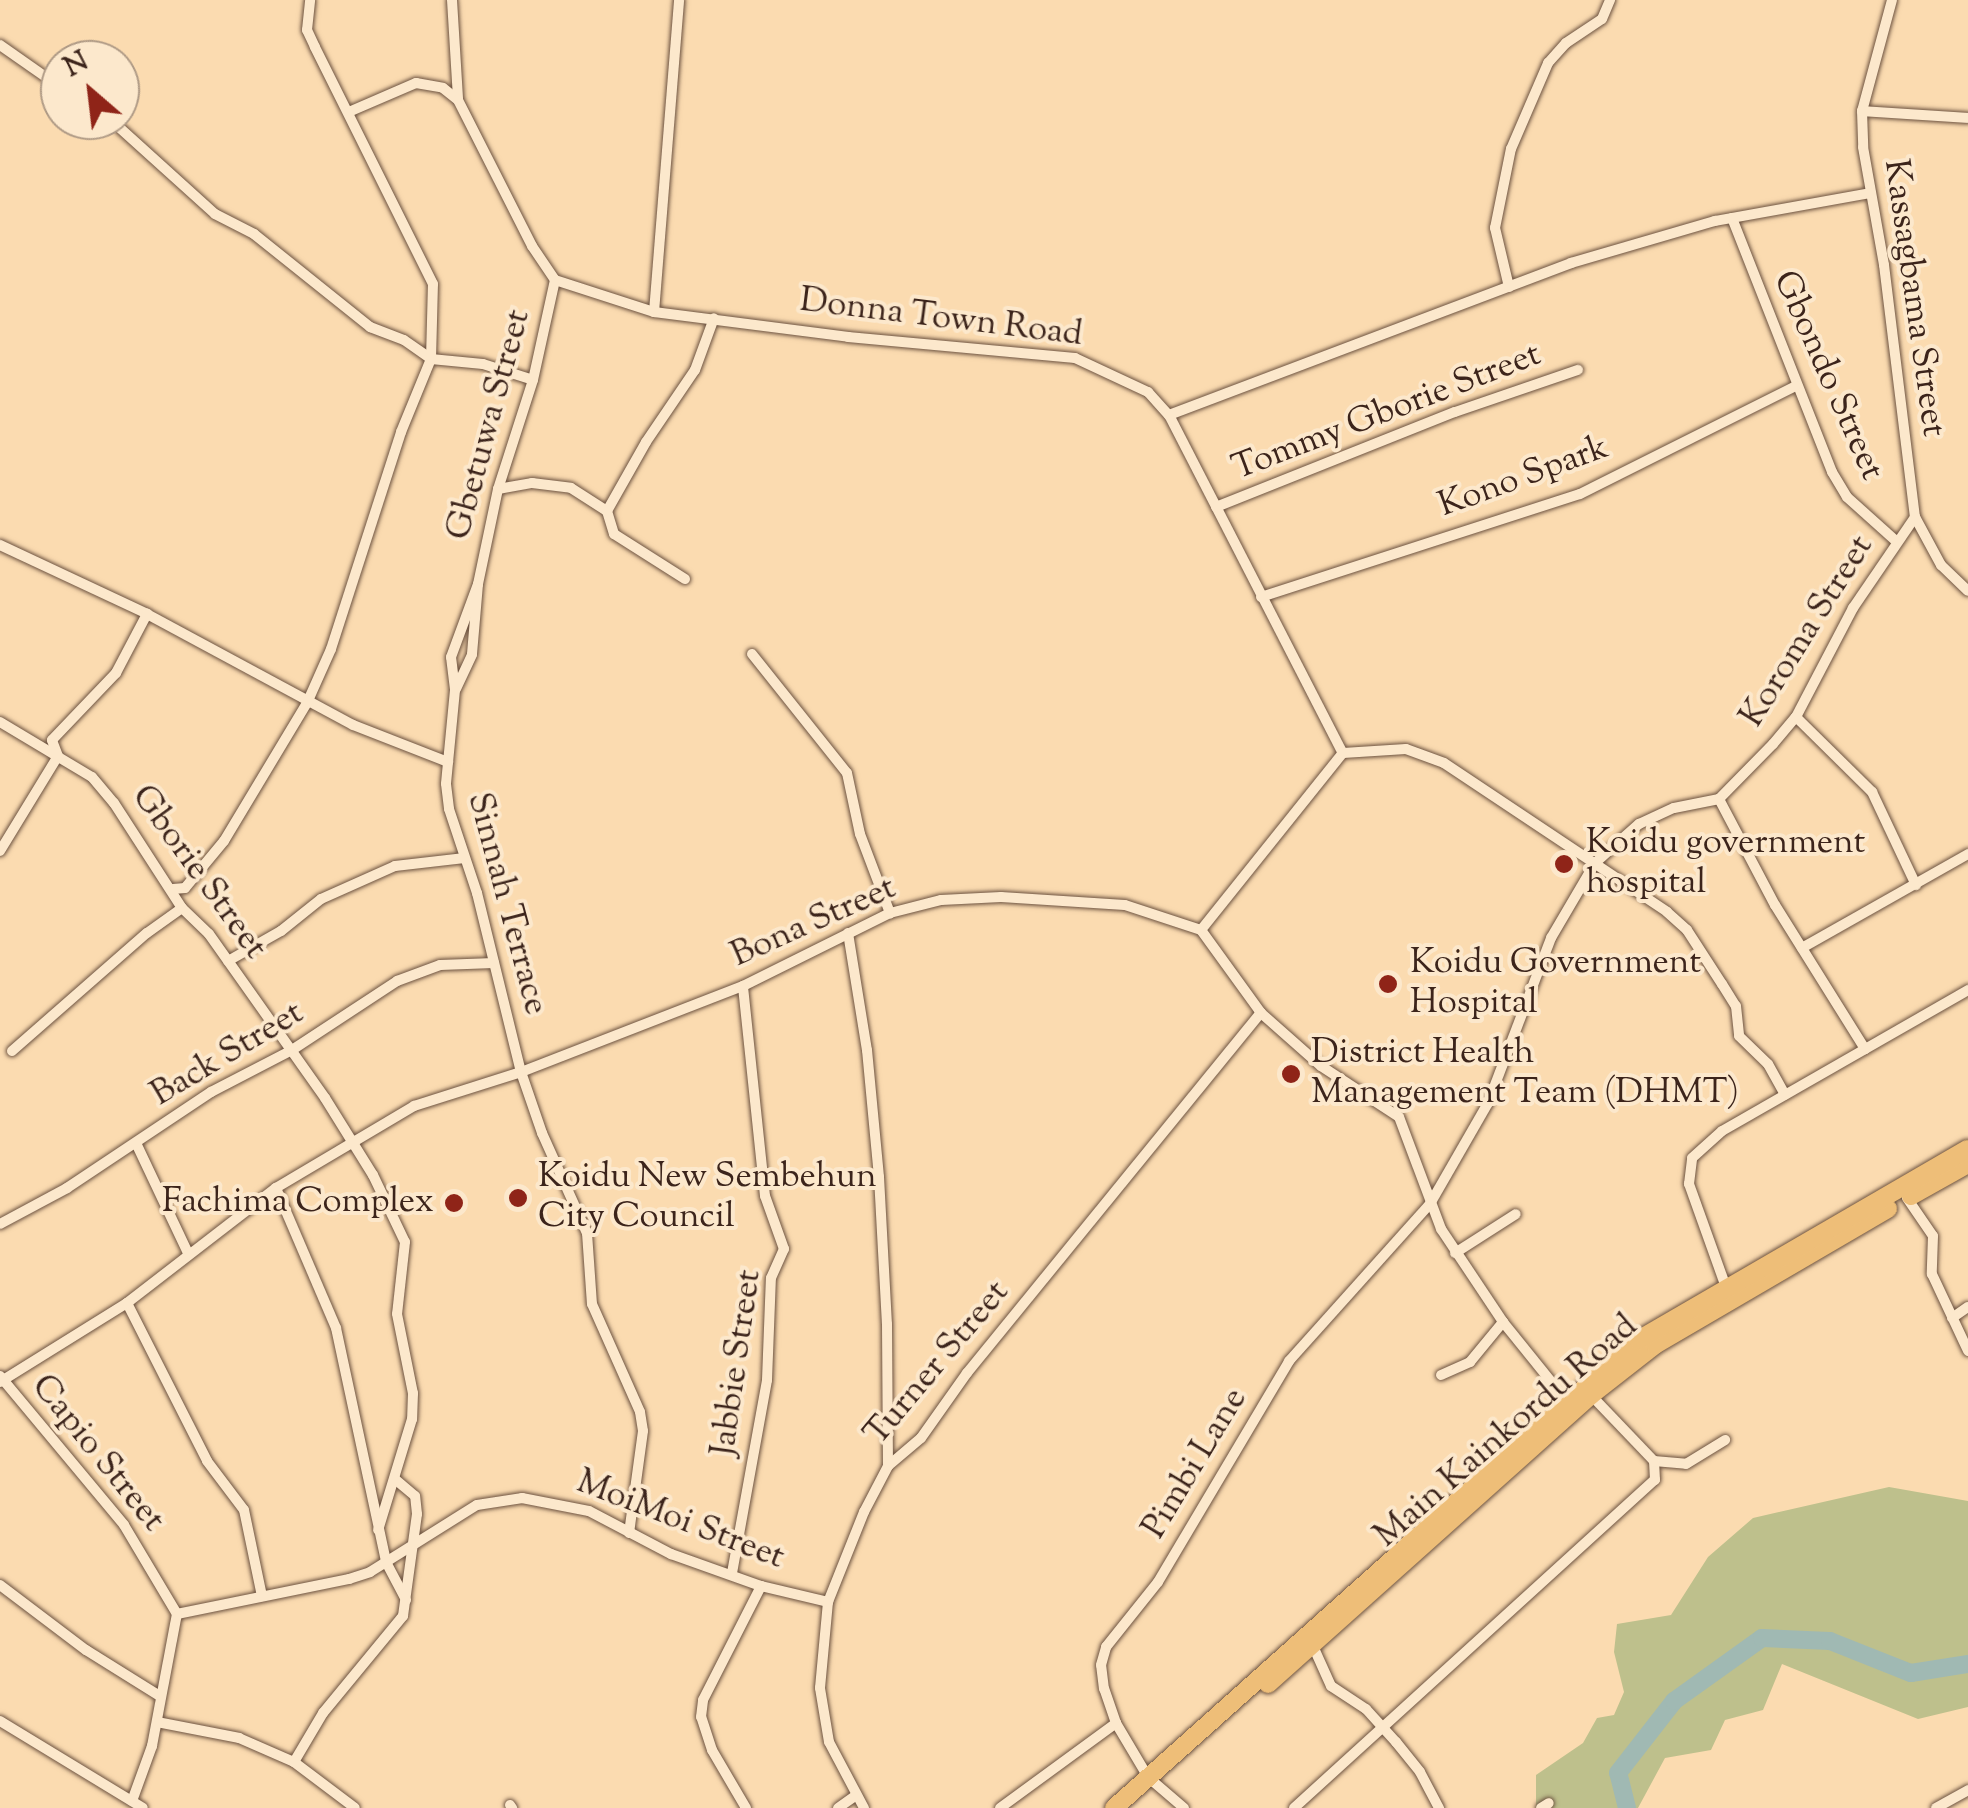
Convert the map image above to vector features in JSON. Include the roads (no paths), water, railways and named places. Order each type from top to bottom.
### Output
[{"type":"main road","points":[[1818,1242],[1907,1198],[1967,1156]]},
{"type":"main road","points":[[1571,1406],[1638,1340],[1729,1293],[1967,1156]]},
{"type":"main road","name":"Main Kainkordu Road","points":[[1376,1580],[1540,1424],[1591,1394],[1729,1293]]},
{"type":"main road","name":"Main Kainkordu Road","points":[[1131,1808],[1152,1780],[1571,1406]]},
{"type":"main road","points":[[1114,1808],[1152,1780]]},
{"type":"street","points":[[174,890],[185,888],[224,841],[306,703],[331,649],[401,432],[431,359],[433,284],[307,30],[310,0]]},
{"type":"street","points":[[452,0],[458,100],[532,246],[555,280]]},
{"type":"street","points":[[654,312],[679,0]]},
{"type":"street","points":[[1510,288],[1495,228],[1501,183],[1517,132],[1548,63],[1566,43],[1602,19],[1610,0]]},
{"type":"street","name":"Kassagbama Street","points":[[1892,0],[1862,110],[1870,193],[1915,517],[1941,565],[1968,590]]},
{"type":"street","points":[[0,44],[40,73]]},
{"type":"street","points":[[350,112],[416,84],[443,88],[458,100]]},
{"type":"street","points":[[1862,110],[1968,118]]},
{"type":"street","points":[[133,140],[216,214],[254,234],[370,326],[404,340],[431,359],[483,364],[534,380]]},
{"type":"street","points":[[1169,414],[1570,263],[1732,218],[1870,193]]},
{"type":"street","name":"Gbondo Street","points":[[1732,218],[1796,386],[1840,486],[1896,541]]},
{"type":"street","name":"Donna Town Road","points":[[555,280],[654,312],[848,338],[1075,358],[1148,392],[1169,414],[1343,754]]},
{"type":"street","name":"Gbetuwa Street","points":[[478,584],[498,488],[534,380],[555,280]]},
{"type":"street","points":[[607,511],[646,442],[695,370],[714,318]]},
{"type":"street","name":"Tommy Gborie Street","points":[[1216,507],[1454,412],[1578,370]]},
{"type":"street","name":"Kono Spark","points":[[1262,597],[1580,494],[1796,386]]},
{"type":"street","points":[[498,488],[532,484],[571,488],[607,511],[614,534],[685,579]]},
{"type":"street","name":"Koroma Street","points":[[1719,799],[1796,717],[1852,608],[1915,517]]},
{"type":"street","points":[[0,545],[147,614],[306,703],[384,739],[448,762]]},
{"type":"street","name":"Sinnah Terrace","points":[[455,690],[472,654],[478,584]]},
{"type":"street","name":"Sinnah Terrace","points":[[478,584],[452,647],[455,690],[448,762],[450,809],[521,1072],[542,1133],[587,1233],[592,1304],[640,1412],[643,1431],[629,1533]]},
{"type":"street","points":[[0,851],[58,756],[52,740],[116,672],[147,614]]},
{"type":"street","points":[[752,654],[847,772],[860,834],[890,913]]},
{"type":"street","points":[[1796,717],[1872,792],[1916,885]]},
{"type":"street","name":"Gborie Street","points":[[0,722],[92,777],[174,890],[182,908],[210,934],[292,1050],[352,1142],[405,1242],[397,1314],[412,1393],[412,1420],[378,1530]]},
{"type":"street","points":[[1571,1406],[1503,1322],[1455,1253],[1430,1204],[1399,1117],[1321,1066],[1261,1013],[1201,930],[1343,754],[1421,752],[1492,793],[1688,930],[1736,1006],[1739,1036],[1768,1064],[1785,1095]]},
{"type":"street","points":[[1595,862],[1639,824],[1674,808],[1719,799],[1802,948],[1865,1049]]},
{"type":"street","points":[[1802,948],[1968,854]]},
{"type":"street","points":[[228,961],[281,931],[321,900],[395,866],[466,858]]},
{"type":"street","name":"Pimbi Lane","points":[[1184,1808],[1152,1780],[1116,1722],[1104,1689],[1106,1647],[1158,1582],[1289,1360],[1430,1204],[1488,1102],[1550,938],[1595,862]]},
{"type":"street","name":"Bona Street","points":[[1,1379],[127,1304],[276,1188],[414,1106],[521,1072],[742,986],[890,913],[941,900],[1081,900],[1125,905],[1201,930]]},
{"type":"street","points":[[12,1051],[147,933],[182,908]]},
{"type":"street","points":[[848,933],[867,1050],[878,1177],[888,1324],[888,1466]]},
{"type":"street","name":"Back Street","points":[[0,1224],[136,1143],[211,1092],[292,1050],[418,971],[458,962],[494,963]]},
{"type":"street","name":"Jabbie Street","points":[[732,1572],[767,1380],[771,1278],[784,1249],[765,1196],[742,986]]},
{"type":"street","points":[[1729,1293],[1689,1184],[1689,1167],[1704,1144],[1968,990]]},
{"type":"street","name":"Turner Street","points":[[864,1808],[855,1796],[824,1722],[822,1641],[828,1602],[846,1550],[888,1466],[920,1438],[967,1373],[1261,1013]]},
{"type":"street","points":[[136,1143],[188,1253]]},
{"type":"street","points":[[276,1188],[336,1328],[386,1562],[406,1600]]},
{"type":"street","points":[[1907,1198],[1933,1236],[1932,1274],[1968,1351]]},
{"type":"street","points":[[1455,1253],[1516,1214]]},
{"type":"street","points":[[127,1304],[207,1461],[244,1510],[262,1596]]},
{"type":"street","points":[[1952,1318],[1968,1308]]},
{"type":"street","points":[[1441,1375],[1470,1362],[1503,1322]]},
{"type":"street","name":"Capio Street","points":[[1,1379],[124,1525],[177,1614]]},
{"type":"street","points":[[1591,1394],[1654,1461],[1673,1466],[1686,1464],[1726,1440]]},
{"type":"street","points":[[1294,1808],[1655,1480],[1654,1461]]},
{"type":"street","points":[[294,1762],[323,1713],[396,1627],[406,1600],[414,1496],[396,1480]]},
{"type":"street","name":"MoiMoi Street","points":[[177,1614],[349,1579],[386,1562],[477,1506],[498,1500],[558,1502],[589,1511],[671,1554],[732,1572],[761,1586],[828,1602]]},
{"type":"street","points":[[0,1585],[86,1650],[158,1695]]},
{"type":"street","points":[[746,1808],[712,1750],[701,1717],[704,1700],[761,1586]]},
{"type":"street","points":[[132,1801],[157,1722],[158,1695],[177,1614]]},
{"type":"street","points":[[1305,1644],[1331,1686],[1383,1728],[1420,1772],[1439,1808]]},
{"type":"street","points":[[0,1721],[143,1808]]},
{"type":"street","points":[[157,1722],[239,1738],[294,1762],[355,1808]]},
{"type":"street","points":[[1000,1808],[1116,1722]]},
{"type":"street","points":[[1936,1808],[1968,1790]]},
{"type":"street","points":[[1308,1795],[1315,1808]]},
{"type":"street","points":[[838,1808],[855,1796]]},
{"type":"waterway","points":[[1627,1808],[1618,1773],[1674,1701],[1762,1638],[1830,1641],[1911,1673],[1968,1664]]},
{"type":"place","name":"Koidu government hospital","points":[[1564,864]]},
{"type":"place","name":"Koidu Government Hospital","points":[[1388,984]]},
{"type":"place","name":"District Health Management Team (DHMT)","points":[[1291,1074]]},
{"type":"place","name":"Koidu New Sembehun City Council","points":[[518,1198]]},
{"type":"place","name":"Fachima Complex","points":[[454,1203]]}]
